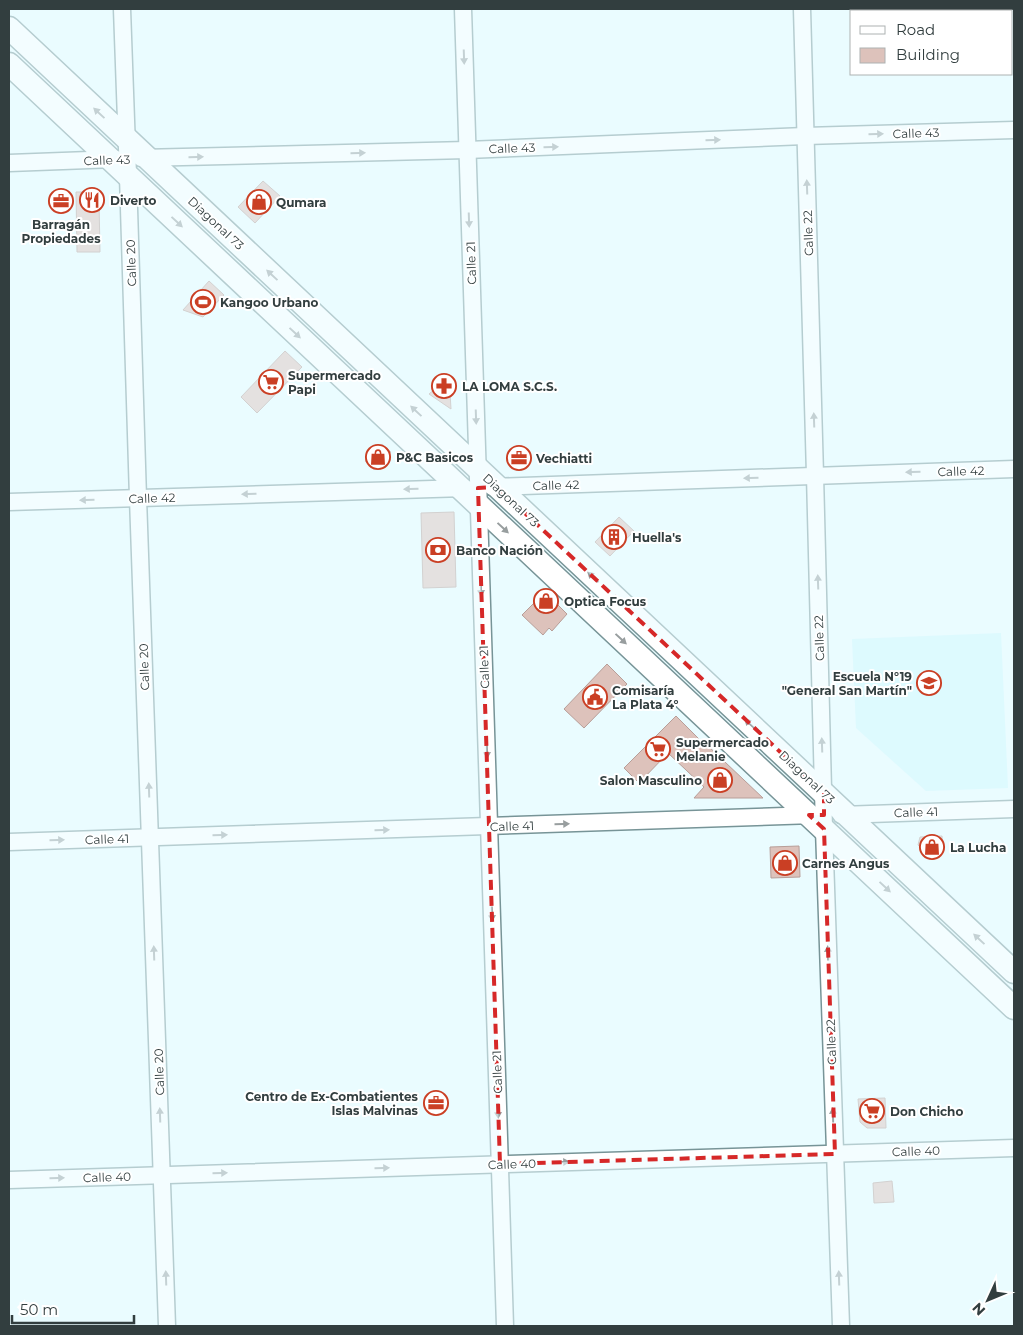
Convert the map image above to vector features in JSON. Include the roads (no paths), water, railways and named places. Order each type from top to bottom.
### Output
[{"type":"main road","name":"Diagonal 73","points":[[9,28],[128,158],[478,487],[820,813],[1014,1008]]},
{"type":"main road","name":"Diagonal 73","points":[[9,64],[128,158]]},
{"type":"main road","name":"Diagonal 73","points":[[820,813],[846,814],[1014,972]]},
{"type":"street","name":"Calle 20","points":[[122,9],[168,1326]]},
{"type":"street","name":"Calle 21","points":[[463,9],[505,1326]]},
{"type":"street","name":"Calle 22","points":[[802,9],[815,475],[820,813],[835,1154],[840,1326]]},
{"type":"street","name":"Calle 43","points":[[9,163],[128,158],[467,150],[805,136],[1014,130]]},
{"type":"street","name":"Calle 42","points":[[9,502],[1014,469]]},
{"type":"street","name":"Calle 41","points":[[846,814],[1014,809]]},
{"type":"street","name":"Calle 41","points":[[9,842],[820,813]]},
{"type":"street","name":"Calle 40","points":[[9,1180],[1014,1148]]},
{"type":"place","name":"Diverto","points":[[92,200]]},
{"type":"place","name":"Barragán Propiedades","points":[[61,201]]},
{"type":"place","name":"Qumara","points":[[259,202]]},
{"type":"place","name":"Kangoo Urbano","points":[[203,302]]},
{"type":"place","name":"Supermercado Papi","points":[[271,382]]},
{"type":"place","name":"LA LOMA S.C.S.","points":[[444,386]]},
{"type":"place","name":"P&C Basicos","points":[[378,457]]},
{"type":"place","name":"Vechiatti","points":[[519,458]]},
{"type":"place","name":"Huella's","points":[[614,537]]},
{"type":"place","name":"Banco Nación","points":[[438,550]]},
{"type":"place","name":"Optica Focus","points":[[546,601]]},
{"type":"place","name":"Escuela N°19 \"General San Martín\"","points":[[929,683]]},
{"type":"place","name":"Comisaría La Plata 4°","points":[[595,697]]},
{"type":"place","name":"Supermercado Melanie","points":[[658,749]]},
{"type":"place","name":"Salon Masculino","points":[[720,780]]},
{"type":"place","name":"La Lucha","points":[[932,847]]},
{"type":"place","name":"Carnes Angus","points":[[785,863]]},
{"type":"place","name":"Centro de Ex-Combatientes Islas Malvinas","points":[[436,1103]]},
{"type":"place","name":"Don Chicho","points":[[872,1111]]}]
